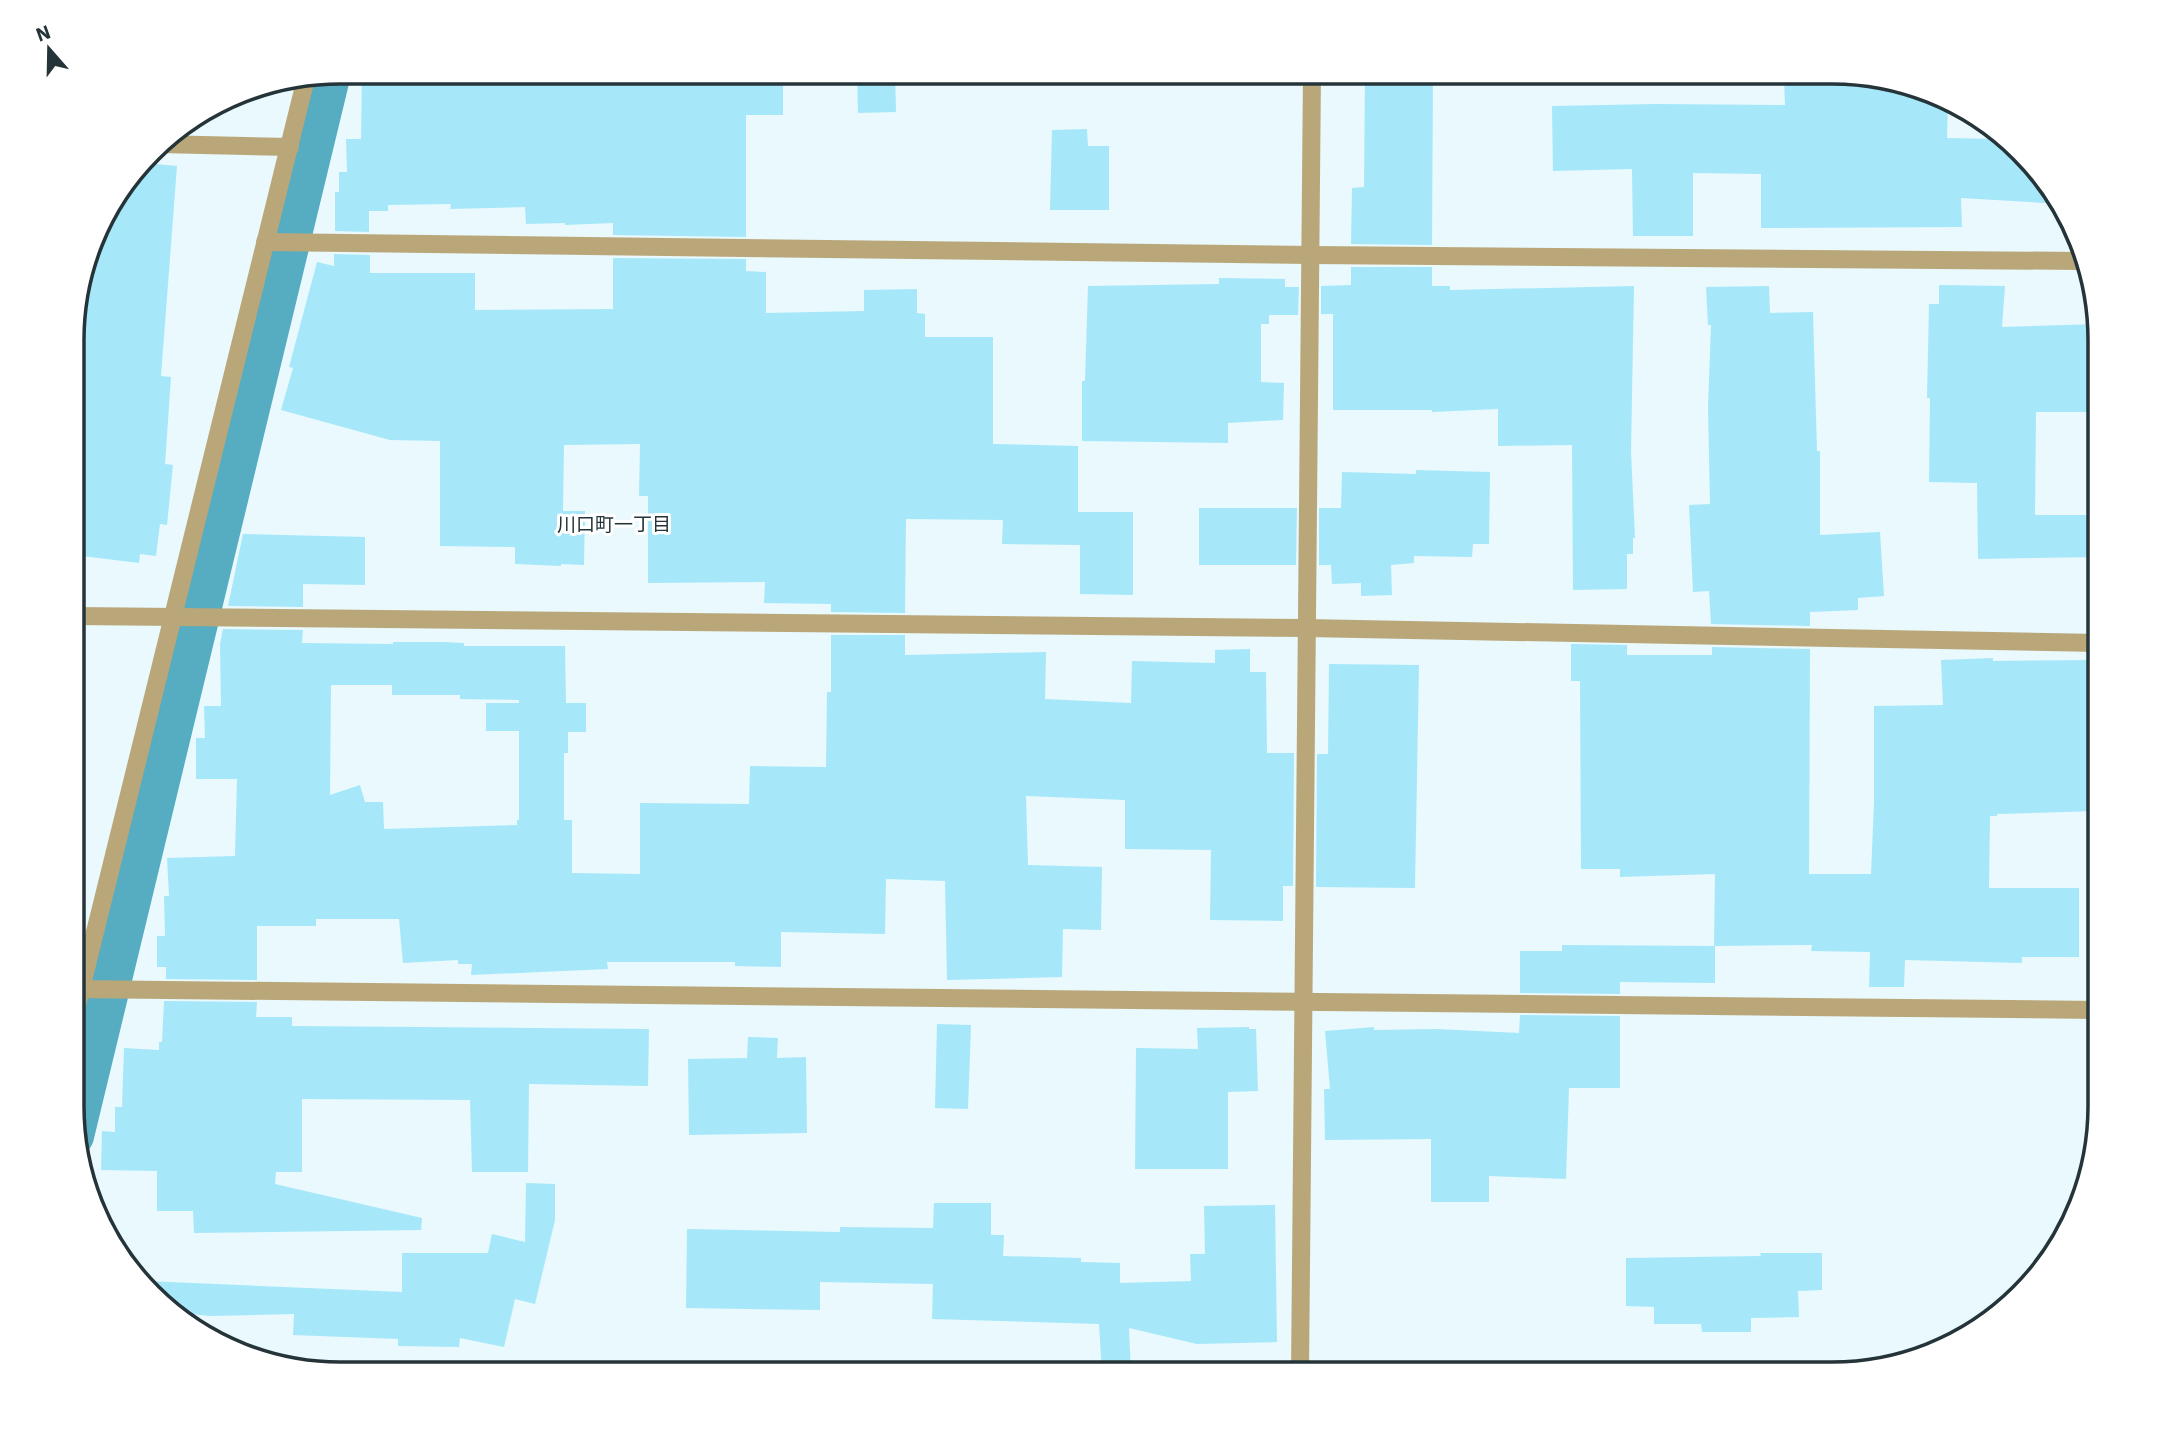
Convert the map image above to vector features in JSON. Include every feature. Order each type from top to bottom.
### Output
[{"type":"street","points":[[1300,1362],[1312,84]]},
{"type":"street","points":[[84,965],[304,86]]},
{"type":"street","points":[[174,144],[290,147]]},
{"type":"street","points":[[265,242],[2075,261]]},
{"type":"street","points":[[84,616],[1306,628],[2088,643]]},
{"type":"street","points":[[84,989],[2088,1010]]},
{"type":"building","points":[[362,84],[783,84],[783,115],[746,115],[746,237],[613,235],[613,223],[526,224],[525,207],[450,209],[451,204],[388,205],[388,211],[369,211],[369,232],[335,231],[335,192],[339,192],[339,172],[347,172],[346,139],[361,139]]},
{"type":"building","points":[[857,84],[895,84],[896,112],[858,113]]},
{"type":"building","points":[[1365,84],[1433,84],[1432,245],[1351,244],[1352,188],[1364,187]]},
{"type":"building","points":[[1784,84],[1866,86],[1930,103],[1948,111],[1947,138],[1990,139],[2025,171],[2048,203],[1961,198],[1962,227],[1761,228],[1761,174],[1693,173],[1693,236],[1633,236],[1632,169],[1553,171],[1552,106],[1785,105]]},
{"type":"building","points":[[1087,129],[1088,146],[1109,146],[1109,210],[1050,210],[1052,130]]},
{"type":"building","points":[[154,164],[177,166],[161,376],[171,377],[165,464],[173,465],[167,525],[160,524],[156,556],[140,554],[139,563],[84,556],[84,340],[89,290],[103,242],[127,198]]},
{"type":"building","points":[[334,254],[370,255],[370,273],[475,273],[475,310],[613,309],[613,258],[746,259],[746,271],[766,272],[766,313],[864,311],[864,290],[917,289],[917,313],[925,314],[925,337],[993,337],[993,444],[1078,446],[1078,512],[1133,512],[1133,595],[1080,594],[1080,545],[1002,544],[1003,520],[906,519],[905,613],[831,612],[831,604],[764,603],[765,582],[648,583],[648,496],[639,496],[640,444],[564,445],[563,511],[585,511],[584,565],[515,564],[515,547],[440,546],[440,441],[390,440],[281,410],[293,368],[289,367],[317,262],[334,266]]},
{"type":"building","points":[[1351,267],[1432,267],[1432,286],[1450,286],[1450,290],[1634,286],[1631,451],[1635,538],[1633,554],[1627,554],[1627,589],[1573,590],[1572,445],[1498,446],[1498,409],[1432,412],[1333,410],[1333,314],[1321,314],[1321,286],[1351,285]]},
{"type":"building","points":[[1219,278],[1285,279],[1285,287],[1299,287],[1298,315],[1269,315],[1269,324],[1261,324],[1261,382],[1284,383],[1283,420],[1228,423],[1228,443],[1082,441],[1082,381],[1085,381],[1088,286],[1219,284]]},
{"type":"building","points":[[1939,285],[2005,286],[2002,327],[2087,324],[2088,412],[2036,412],[2035,515],[2088,515],[2088,557],[1978,559],[1977,483],[1929,482],[1929,304],[1939,304]]},
{"type":"building","points":[[1769,286],[1770,313],[1813,312],[1817,451],[1820,451],[1820,535],[1880,532],[1884,596],[1858,598],[1858,610],[1810,612],[1810,626],[1711,624],[1709,591],[1693,592],[1689,505],[1710,504],[1708,407],[1711,325],[1708,325],[1706,287]]},
{"type":"building","points":[[1416,470],[1490,472],[1489,544],[1473,544],[1472,557],[1414,556],[1414,563],[1391,565],[1392,595],[1361,596],[1361,583],[1332,584],[1331,565],[1319,565],[1319,508],[1341,508],[1342,472],[1416,474]]},
{"type":"building","points":[[1199,508],[1297,508],[1296,565],[1199,565]]},
{"type":"building","points":[[243,534],[365,537],[365,585],[303,584],[303,607],[228,606]]},
{"type":"building","points":[[223,629],[303,630],[302,643],[443,642],[464,643],[464,646],[565,646],[566,703],[586,703],[586,732],[568,732],[568,753],[564,753],[564,820],[572,820],[572,873],[640,874],[640,803],[749,804],[750,766],[826,767],[827,692],[831,692],[831,635],[905,635],[905,655],[1046,652],[1045,699],[1131,703],[1132,661],[1215,663],[1215,650],[1250,649],[1250,672],[1266,672],[1267,753],[1294,753],[1293,886],[1283,886],[1283,921],[1210,920],[1211,850],[1125,849],[1125,800],[1026,796],[1028,865],[1102,867],[1101,930],[1063,929],[1062,977],[947,980],[945,881],[886,879],[885,934],[781,932],[781,967],[735,966],[735,962],[607,962],[608,969],[471,975],[472,964],[458,964],[458,960],[403,963],[399,919],[316,919],[316,926],[257,926],[257,980],[166,979],[166,967],[157,967],[157,936],[165,936],[164,896],[169,896],[167,858],[235,856],[237,779],[196,779],[196,738],[205,738],[204,706],[221,706],[220,644]],"holes":[[[331,685],[392,685],[392,695],[460,695],[460,699],[519,700],[519,703],[486,703],[486,731],[519,731],[517,825],[384,829],[383,802],[365,802],[360,785],[330,795]]]},
{"type":"building","points":[[1571,644],[1627,645],[1627,655],[1712,655],[1712,647],[1810,649],[1809,874],[1871,874],[1874,706],[1943,705],[1941,660],[2088,660],[2088,811],[1990,816],[1989,888],[2079,888],[2079,957],[2022,957],[2022,963],[1905,960],[1904,987],[1869,987],[1870,952],[1811,951],[1812,945],[1714,946],[1715,874],[1620,877],[1620,869],[1581,869],[1580,681],[1571,681]]},
{"type":"building","points":[[1329,664],[1419,665],[1415,888],[1316,887],[1317,754],[1328,754]]},
{"type":"building","points":[[1562,945],[1715,946],[1715,983],[1620,982],[1620,994],[1520,993],[1520,951],[1562,951]]},
{"type":"building","points":[[164,1001],[257,1002],[256,1017],[292,1017],[292,1026],[649,1029],[648,1086],[529,1084],[528,1172],[472,1172],[470,1100],[302,1099],[302,1172],[276,1172],[275,1184],[422,1218],[421,1230],[194,1233],[193,1211],[157,1211],[157,1171],[101,1170],[102,1131],[115,1132],[115,1107],[122,1107],[124,1048],[159,1050],[159,1042],[162,1042]]},
{"type":"building","points":[[1520,1015],[1620,1016],[1620,1088],[1569,1088],[1566,1179],[1489,1176],[1489,1202],[1431,1202],[1431,1139],[1325,1140],[1324,1089],[1330,1089],[1325,1031],[1374,1027],[1374,1030],[1437,1029],[1519,1033]]},
{"type":"building","points":[[937,1024],[971,1025],[968,1109],[935,1108]]},
{"type":"building","points":[[1197,1028],[1256,1029],[1258,1091],[1228,1092],[1228,1169],[1135,1169],[1136,1048],[1198,1049]]},
{"type":"building","points":[[748,1037],[778,1038],[777,1058],[806,1057],[807,1133],[689,1135],[688,1059],[747,1058]]},
{"type":"building","points":[[526,1183],[555,1184],[555,1220],[535,1304],[515,1299],[504,1347],[460,1338],[459,1347],[398,1346],[398,1339],[293,1335],[294,1314],[209,1316],[191,1314],[153,1281],[402,1292],[402,1253],[488,1253],[492,1234],[525,1242]]},
{"type":"building","points":[[934,1203],[991,1203],[991,1235],[1004,1235],[1003,1256],[1081,1258],[1081,1262],[1120,1263],[1120,1283],[1191,1281],[1190,1254],[1205,1254],[1204,1206],[1275,1205],[1277,1342],[1197,1344],[1129,1328],[1130,1362],[1101,1362],[1099,1324],[932,1319],[933,1284],[820,1282],[820,1310],[686,1308],[687,1229],[840,1232],[840,1227],[933,1228]]},
{"type":"building","points":[[1760,1253],[1822,1253],[1822,1290],[1798,1291],[1799,1317],[1751,1318],[1751,1332],[1702,1332],[1701,1324],[1654,1324],[1654,1307],[1626,1306],[1626,1258],[1761,1256]]},
{"type":"waterway","points":[[84,1095],[328,85]]},
{"type":"district","name":"川口町一丁目","points":[[614,524]]}]
